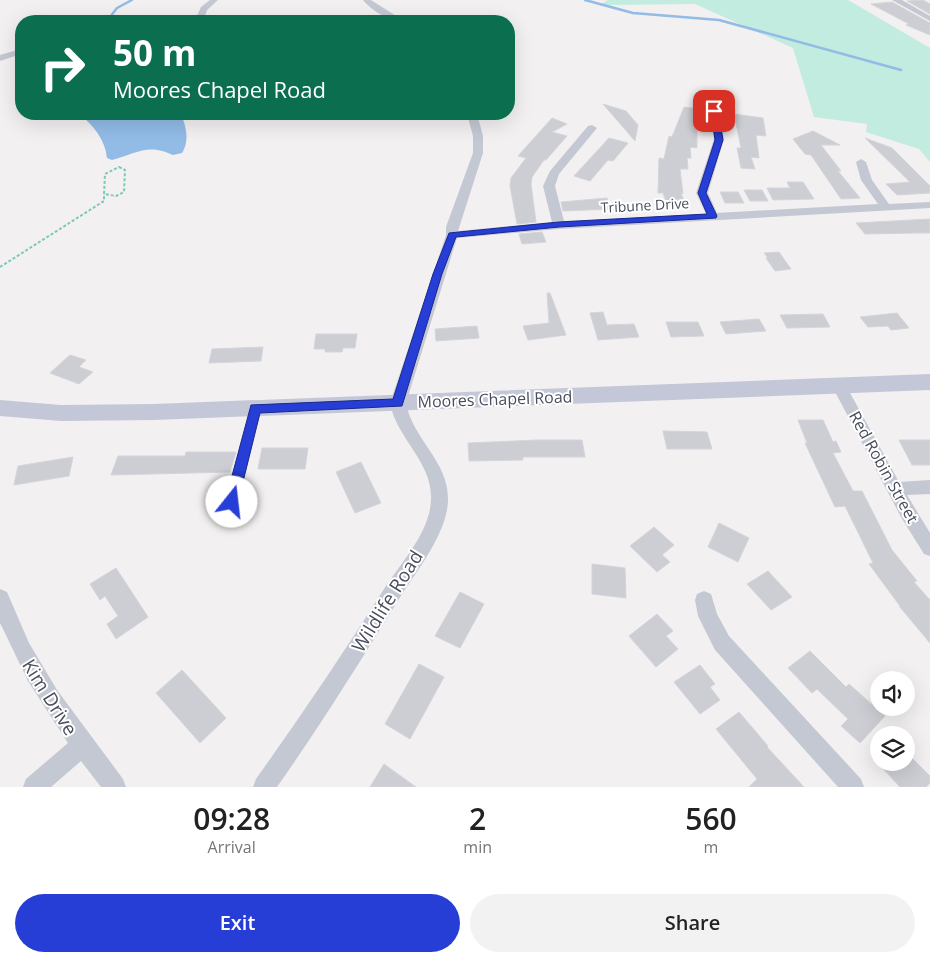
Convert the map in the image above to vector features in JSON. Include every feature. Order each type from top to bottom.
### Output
[{"type":"main road","name":"Moores Chapel Road","points":[[5,413],[255,408],[930,382]]},
{"type":"street","points":[[201,15],[204,9],[214,0]]},
{"type":"street","points":[[367,0],[371,6],[388,15]]},
{"type":"street","points":[[896,0],[930,19]]},
{"type":"street","points":[[0,58],[15,53]]},
{"type":"street","points":[[713,216],[702,193],[719,140],[714,111]]},
{"type":"street","points":[[398,403],[452,235],[452,227],[478,153],[478,136],[474,120]]},
{"type":"street","points":[[559,225],[549,186],[554,174],[592,128]]},
{"type":"street","points":[[861,162],[861,169],[867,182],[886,207]]},
{"type":"street","name":"Tribune Drive","points":[[452,235],[559,225],[930,205]]},
{"type":"street","name":"Red Robin Street","points":[[839,386],[895,489],[930,548]]},
{"type":"street","name":"Wildlife Road","points":[[264,787],[303,733],[356,651],[423,544],[437,515],[440,501],[438,481],[428,458],[399,413],[398,403]]},
{"type":"street","points":[[895,489],[930,487]]},
{"type":"street","name":"Kim Drive","points":[[0,598],[28,663],[46,695],[115,787]]},
{"type":"street","points":[[704,600],[708,616],[722,643],[853,787]]},
{"type":"street","points":[[34,787],[82,745]]},
{"type":"lane","points":[[232,502],[255,408]]},
{"type":"path","points":[[0,266],[104,201],[104,194],[105,174],[119,167],[125,170],[124,192],[116,196],[104,194]]},
{"type":"green space","points":[[608,0],[848,0],[930,48],[930,162],[919,149],[866,132],[867,124],[814,117],[793,48],[695,4],[600,5]]},
{"type":"water","points":[[86,120],[183,120],[187,139],[182,153],[173,155],[164,151],[149,149],[112,160],[107,158],[104,145],[98,133]]},
{"type":"building","points":[[923,0],[930,4],[930,14],[907,1]]},
{"type":"building","points":[[892,2],[930,23],[930,35],[906,25],[909,24],[871,4]]},
{"type":"building","points":[[603,104],[626,111],[638,125],[635,141]]},
{"type":"building","points":[[684,107],[698,109],[695,120],[697,120],[697,148],[690,147],[691,158],[687,158],[688,169],[680,169],[683,194],[681,193],[686,207],[668,207],[663,193],[658,193],[659,158],[664,159],[669,136],[672,137]]},
{"type":"building","points":[[734,114],[763,118],[766,136],[756,135],[759,158],[751,157],[755,169],[741,168],[737,148],[741,148]]},
{"type":"building","points":[[552,118],[567,124],[552,132],[567,136],[544,160],[532,177],[531,184],[536,222],[517,224],[510,186],[511,178],[526,158],[518,156]]},
{"type":"building","points":[[813,131],[840,145],[821,145],[841,171],[838,171],[860,198],[841,199],[811,155],[805,154],[793,139]]},
{"type":"building","points":[[609,138],[628,143],[613,161],[608,160],[590,181],[574,176]]},
{"type":"building","points":[[865,138],[892,148],[930,186],[930,193],[897,195],[886,184],[910,182]]},
{"type":"building","points":[[787,182],[803,182],[814,199],[773,200],[767,188],[790,188]]},
{"type":"building","points":[[744,190],[762,190],[768,201],[750,201]]},
{"type":"building","points":[[720,192],[738,192],[744,203],[725,203]]},
{"type":"building","points":[[607,198],[612,209],[563,211],[561,202]]},
{"type":"building","points":[[930,219],[930,233],[865,234],[856,223]]},
{"type":"building","points":[[542,232],[546,242],[522,244],[519,234]]},
{"type":"building","points":[[779,252],[791,269],[775,271],[764,253]]},
{"type":"building","points":[[547,293],[550,293],[566,335],[528,340],[523,326],[549,323]]},
{"type":"building","points":[[603,312],[607,325],[634,324],[639,337],[598,340],[590,313]]},
{"type":"building","points":[[897,313],[909,328],[891,330],[888,326],[868,327],[860,317]]},
{"type":"building","points":[[823,314],[830,327],[787,328],[780,315]]},
{"type":"building","points":[[759,319],[766,331],[726,334],[720,322]]},
{"type":"building","points":[[666,322],[698,322],[704,336],[671,337]]},
{"type":"building","points":[[477,326],[479,338],[436,341],[435,329]]},
{"type":"building","points":[[316,334],[357,334],[355,348],[343,348],[342,352],[325,352],[325,349],[314,349]]},
{"type":"building","points":[[263,347],[261,361],[209,363],[212,349]]},
{"type":"building","points":[[70,355],[86,360],[79,367],[93,372],[79,384],[50,373]]},
{"type":"building","points":[[798,420],[823,420],[833,442],[836,441],[841,452],[833,453],[853,491],[862,491],[892,550],[917,581],[914,582],[930,600],[930,643],[899,606],[869,564],[873,563],[845,506],[835,507],[805,443],[807,443]]},
{"type":"building","points":[[663,431],[707,432],[712,449],[667,449]]},
{"type":"building","points":[[582,440],[585,457],[523,457],[523,460],[469,461],[468,443]]},
{"type":"building","points":[[899,440],[930,440],[930,465],[912,465]]},
{"type":"building","points":[[262,448],[308,448],[305,469],[258,469]]},
{"type":"building","points":[[186,452],[236,452],[230,472],[111,475],[118,456],[185,456]]},
{"type":"building","points":[[73,457],[69,476],[14,485],[18,466]]},
{"type":"building","points":[[361,462],[381,503],[355,513],[336,472]]},
{"type":"building","points":[[719,523],[749,538],[738,562],[708,547]]},
{"type":"building","points":[[654,527],[674,545],[662,555],[670,562],[657,572],[630,546]]},
{"type":"building","points":[[592,564],[625,568],[626,598],[592,594]]},
{"type":"building","points":[[116,568],[148,617],[116,639],[107,624],[118,616],[105,596],[100,600],[90,584]]},
{"type":"building","points":[[768,571],[792,597],[771,610],[747,584]]},
{"type":"building","points":[[460,592],[484,604],[460,648],[435,636]]},
{"type":"building","points":[[657,614],[673,631],[666,636],[678,649],[656,667],[629,636]]},
{"type":"building","points":[[810,651],[846,687],[849,684],[870,703],[870,716],[885,716],[876,726],[870,726],[870,732],[860,743],[841,726],[848,719],[817,689],[812,693],[788,668]]},
{"type":"building","points":[[419,664],[444,677],[410,739],[385,724]]},
{"type":"building","points":[[700,665],[715,684],[710,687],[720,700],[700,714],[674,682]]},
{"type":"building","points":[[182,670],[226,718],[200,743],[156,693]]},
{"type":"building","points":[[739,712],[767,747],[804,787],[749,787],[757,779],[716,729]]},
{"type":"building","points":[[915,761],[930,776],[930,783],[926,787],[900,787],[885,771],[915,771]]},
{"type":"building","points":[[384,764],[416,787],[370,787]]},
{"type":"waterway","points":[[112,15],[117,8],[132,0]]},
{"type":"waterway","points":[[585,0],[633,13],[719,20],[901,70]]},
{"type":"route","points":[[232,502],[255,408],[398,403],[452,235],[559,225],[713,216],[702,193],[719,140],[714,111]]}]
